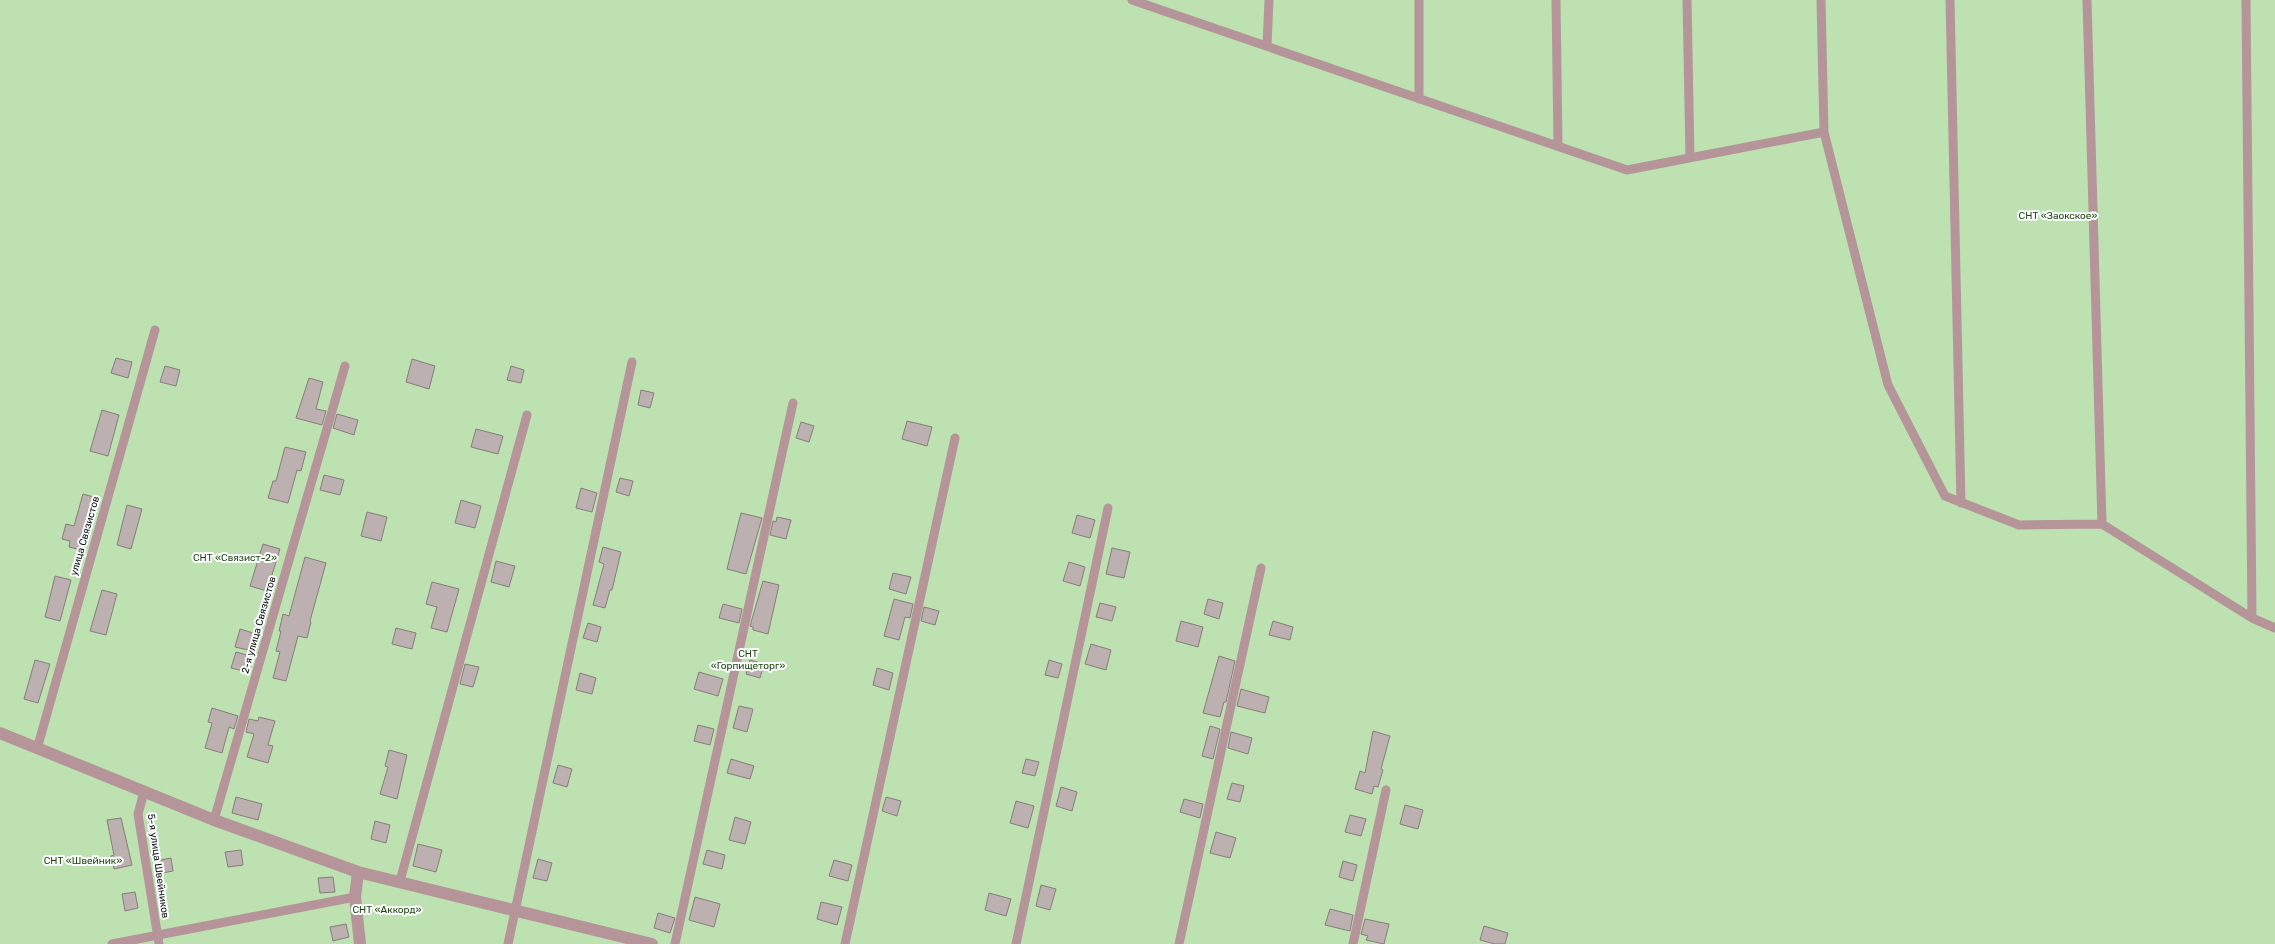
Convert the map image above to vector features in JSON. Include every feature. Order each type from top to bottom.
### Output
[{"type":"street","points":[[0,733],[214,820],[358,872],[400,881],[652,944]]},
{"type":"street","points":[[358,872],[355,897],[360,944]]},
{"type":"lane","points":[[1132,0],[1627,170],[1824,132]]},
{"type":"lane","points":[[1267,46],[1269,0]]},
{"type":"lane","points":[[1420,0],[1420,99]]},
{"type":"lane","points":[[1556,0],[1558,146]]},
{"type":"lane","points":[[1687,0],[1690,158]]},
{"type":"lane","points":[[1821,0],[1824,132],[1888,385],[1945,496],[2019,525],[2102,524],[2252,618],[2275,628]]},
{"type":"lane","points":[[1950,0],[1961,502]]},
{"type":"lane","points":[[2087,0],[2102,524]]},
{"type":"lane","points":[[2246,0],[2252,618]]},
{"type":"lane","name":"улица Связистов","points":[[37,749],[155,330]]},
{"type":"lane","points":[[508,944],[632,362]]},
{"type":"lane","name":"2-я улица Связистов","points":[[214,820],[345,366]]},
{"type":"lane","points":[[675,944],[793,403]]},
{"type":"lane","points":[[400,881],[527,415]]},
{"type":"lane","points":[[845,944],[955,438]]},
{"type":"lane","points":[[1016,944],[1108,508]]},
{"type":"lane","points":[[1179,944],[1261,568]]},
{"type":"lane","points":[[1353,944],[1386,790]]},
{"type":"lane","name":"5-я улица Швейников","points":[[144,792],[138,814],[158,940]]},
{"type":"lane","points":[[112,944],[158,940],[355,897]]},
{"type":"green space","points":[[0,0],[2275,0],[2275,944],[0,944]]},
{"type":"building","points":[[116,358],[132,362],[128,378],[111,373]]},
{"type":"building","points":[[412,359],[435,366],[429,389],[406,382]]},
{"type":"building","points":[[165,366],[180,370],[176,386],[160,382]]},
{"type":"building","points":[[511,366],[524,370],[521,383],[507,380]]},
{"type":"building","points":[[309,378],[323,382],[316,409],[326,411],[322,425],[296,418]]},
{"type":"building","points":[[641,390],[654,393],[650,408],[638,405]]},
{"type":"building","points":[[102,410],[119,415],[108,456],[90,451]]},
{"type":"building","points":[[337,414],[358,420],[354,435],[333,428]]},
{"type":"building","points":[[907,421],[932,427],[927,446],[902,439]]},
{"type":"building","points":[[801,422],[814,426],[809,442],[796,438]]},
{"type":"building","points":[[476,429],[503,436],[498,454],[471,447]]},
{"type":"building","points":[[285,447],[306,452],[301,471],[297,470],[288,503],[268,498],[273,481],[276,481]]},
{"type":"building","points":[[324,475],[344,480],[340,495],[320,490]]},
{"type":"building","points":[[620,478],[633,481],[629,496],[616,492]]},
{"type":"building","points":[[581,488],[597,493],[592,512],[576,508]]},
{"type":"building","points":[[83,494],[97,498],[81,550],[69,547],[70,541],[62,539],[66,524],[74,526]]},
{"type":"building","points":[[461,500],[481,506],[475,528],[455,523]]},
{"type":"building","points":[[127,505],[142,509],[131,549],[117,545]]},
{"type":"building","points":[[367,512],[387,517],[381,541],[361,536]]},
{"type":"building","points":[[741,513],[762,518],[746,574],[727,569]]},
{"type":"building","points":[[1077,515],[1095,520],[1090,538],[1072,533]]},
{"type":"building","points":[[777,517],[791,520],[786,539],[770,535],[773,521],[776,522]]},
{"type":"building","points":[[263,544],[280,549],[267,591],[250,586]]},
{"type":"building","points":[[603,547],[621,552],[612,590],[610,590],[605,608],[593,605],[604,564],[599,562]]},
{"type":"building","points":[[1112,548],[1130,552],[1124,578],[1106,574]]},
{"type":"building","points":[[305,557],[326,563],[310,621],[307,638],[298,636],[286,681],[273,678],[280,652],[276,651],[281,631],[279,631],[283,614],[289,616]]},
{"type":"building","points":[[496,561],[515,566],[509,587],[491,582]]},
{"type":"building","points":[[1069,562],[1085,567],[1080,586],[1063,581]]},
{"type":"building","points":[[893,573],[911,577],[906,594],[889,589]]},
{"type":"building","points":[[55,576],[71,580],[60,621],[45,617]]},
{"type":"building","points":[[763,581],[779,585],[768,634],[753,630],[753,627],[750,626]]},
{"type":"building","points":[[432,582],[459,589],[447,632],[431,628],[437,607],[426,604]]},
{"type":"building","points":[[102,590],[117,594],[106,635],[90,631]]},
{"type":"building","points":[[894,599],[913,604],[910,618],[905,617],[899,640],[884,636]]},
{"type":"building","points":[[1208,599],[1223,603],[1219,619],[1204,614]]},
{"type":"building","points":[[1100,603],[1116,607],[1112,621],[1096,617]]},
{"type":"building","points":[[723,604],[742,609],[739,623],[719,618]]},
{"type":"building","points":[[924,607],[939,611],[935,625],[921,621]]},
{"type":"building","points":[[1181,621],[1203,627],[1198,647],[1176,641]]},
{"type":"building","points":[[1273,621],[1293,627],[1290,640],[1269,635]]},
{"type":"building","points":[[588,623],[601,627],[597,642],[583,638]]},
{"type":"building","points":[[396,628],[416,633],[412,649],[392,644]]},
{"type":"building","points":[[240,629],[253,633],[248,650],[235,647]]},
{"type":"building","points":[[1091,644],[1111,650],[1106,670],[1085,664]]},
{"type":"building","points":[[236,652],[251,656],[247,672],[231,668]]},
{"type":"building","points":[[1219,656],[1235,661],[1226,702],[1224,702],[1220,717],[1203,713]]},
{"type":"building","points":[[35,660],[50,664],[38,703],[24,699]]},
{"type":"building","points":[[750,660],[764,664],[760,678],[746,674]]},
{"type":"building","points":[[1049,660],[1062,664],[1058,678],[1045,675]]},
{"type":"building","points":[[465,664],[479,667],[473,687],[460,684]]},
{"type":"building","points":[[877,668],[893,673],[889,690],[873,685]]},
{"type":"building","points":[[699,672],[723,679],[718,696],[694,689]]},
{"type":"building","points":[[580,673],[596,678],[592,694],[576,690]]},
{"type":"building","points":[[1241,689],[1269,697],[1265,713],[1237,706]]},
{"type":"building","points":[[739,706],[753,709],[747,732],[733,728]]},
{"type":"building","points":[[212,708],[238,716],[234,729],[229,727],[222,753],[205,748],[212,723],[208,722]]},
{"type":"building","points":[[259,717],[275,721],[268,745],[273,746],[268,763],[247,757],[254,734],[246,732],[249,719],[258,721]]},
{"type":"building","points":[[698,725],[714,729],[710,745],[694,741]]},
{"type":"building","points":[[1210,726],[1220,729],[1213,759],[1202,756]]},
{"type":"building","points":[[1373,731],[1390,736],[1381,769],[1383,770],[1378,787],[1374,786],[1372,794],[1355,789],[1360,771],[1365,773]]},
{"type":"building","points":[[1231,732],[1252,738],[1248,754],[1228,748]]},
{"type":"building","points":[[389,750],[407,755],[397,799],[380,794],[388,767],[385,766]]},
{"type":"building","points":[[731,759],[754,766],[750,779],[727,773]]},
{"type":"building","points":[[1026,759],[1039,762],[1035,776],[1022,773]]},
{"type":"building","points":[[558,765],[572,769],[567,787],[553,783]]},
{"type":"building","points":[[1232,783],[1244,786],[1240,802],[1227,799]]},
{"type":"building","points":[[1061,787],[1077,792],[1072,811],[1056,806]]},
{"type":"building","points":[[236,797],[262,804],[258,820],[232,813]]},
{"type":"building","points":[[886,797],[901,801],[897,816],[882,811]]},
{"type":"building","points":[[1184,799],[1203,804],[1200,818],[1180,812]]},
{"type":"building","points":[[1016,801],[1034,806],[1028,828],[1010,823]]},
{"type":"building","points":[[1405,805],[1423,810],[1418,829],[1400,824]]},
{"type":"building","points":[[1350,815],[1366,819],[1361,836],[1345,832]]},
{"type":"building","points":[[735,817],[751,822],[745,844],[729,840]]},
{"type":"building","points":[[121,818],[132,865],[114,869],[111,856],[114,855],[107,820]]},
{"type":"building","points":[[375,821],[390,825],[386,843],[371,839]]},
{"type":"building","points":[[1216,832],[1236,838],[1230,858],[1210,853]]},
{"type":"building","points":[[418,844],[442,850],[436,872],[413,866]]},
{"type":"building","points":[[241,850],[243,865],[228,867],[225,852]]},
{"type":"building","points":[[707,850],[725,855],[722,869],[703,864]]},
{"type":"building","points":[[171,858],[173,871],[157,874],[155,861]]},
{"type":"building","points":[[538,859],[552,863],[547,881],[533,878]]},
{"type":"building","points":[[834,860],[852,865],[848,881],[829,876]]},
{"type":"building","points":[[1343,861],[1357,865],[1353,881],[1339,877]]},
{"type":"building","points":[[333,877],[335,892],[320,893],[318,878]]},
{"type":"building","points":[[1041,885],[1056,889],[1050,910],[1036,906]]},
{"type":"building","points":[[135,892],[138,908],[125,911],[122,894]]},
{"type":"building","points":[[989,893],[1011,899],[1006,916],[985,910]]},
{"type":"building","points":[[695,897],[720,904],[714,927],[689,920]]},
{"type":"building","points":[[821,902],[842,907],[837,925],[817,919]]},
{"type":"building","points":[[1330,909],[1353,915],[1350,931],[1325,925]]},
{"type":"building","points":[[658,913],[675,918],[670,933],[654,928]]},
{"type":"building","points":[[1365,919],[1389,924],[1384,944],[1366,940],[1368,936],[1361,934]]},
{"type":"building","points":[[346,924],[349,937],[333,941],[330,927]]},
{"type":"building","points":[[1484,926],[1508,933],[1505,944],[1495,944],[1480,940]]},
{"type":"park label","name":"СНТ «Заокское»","points":[[2058,216]]},
{"type":"park label","name":"СНТ «Связист-2»","points":[[235,558]]},
{"type":"park label","name":"СНТ «Горпищеторг»","points":[[748,660]]},
{"type":"park label","name":"СНТ «Швейник»","points":[[83,861]]},
{"type":"park label","name":"СНТ «Аккорд»","points":[[387,910]]}]
